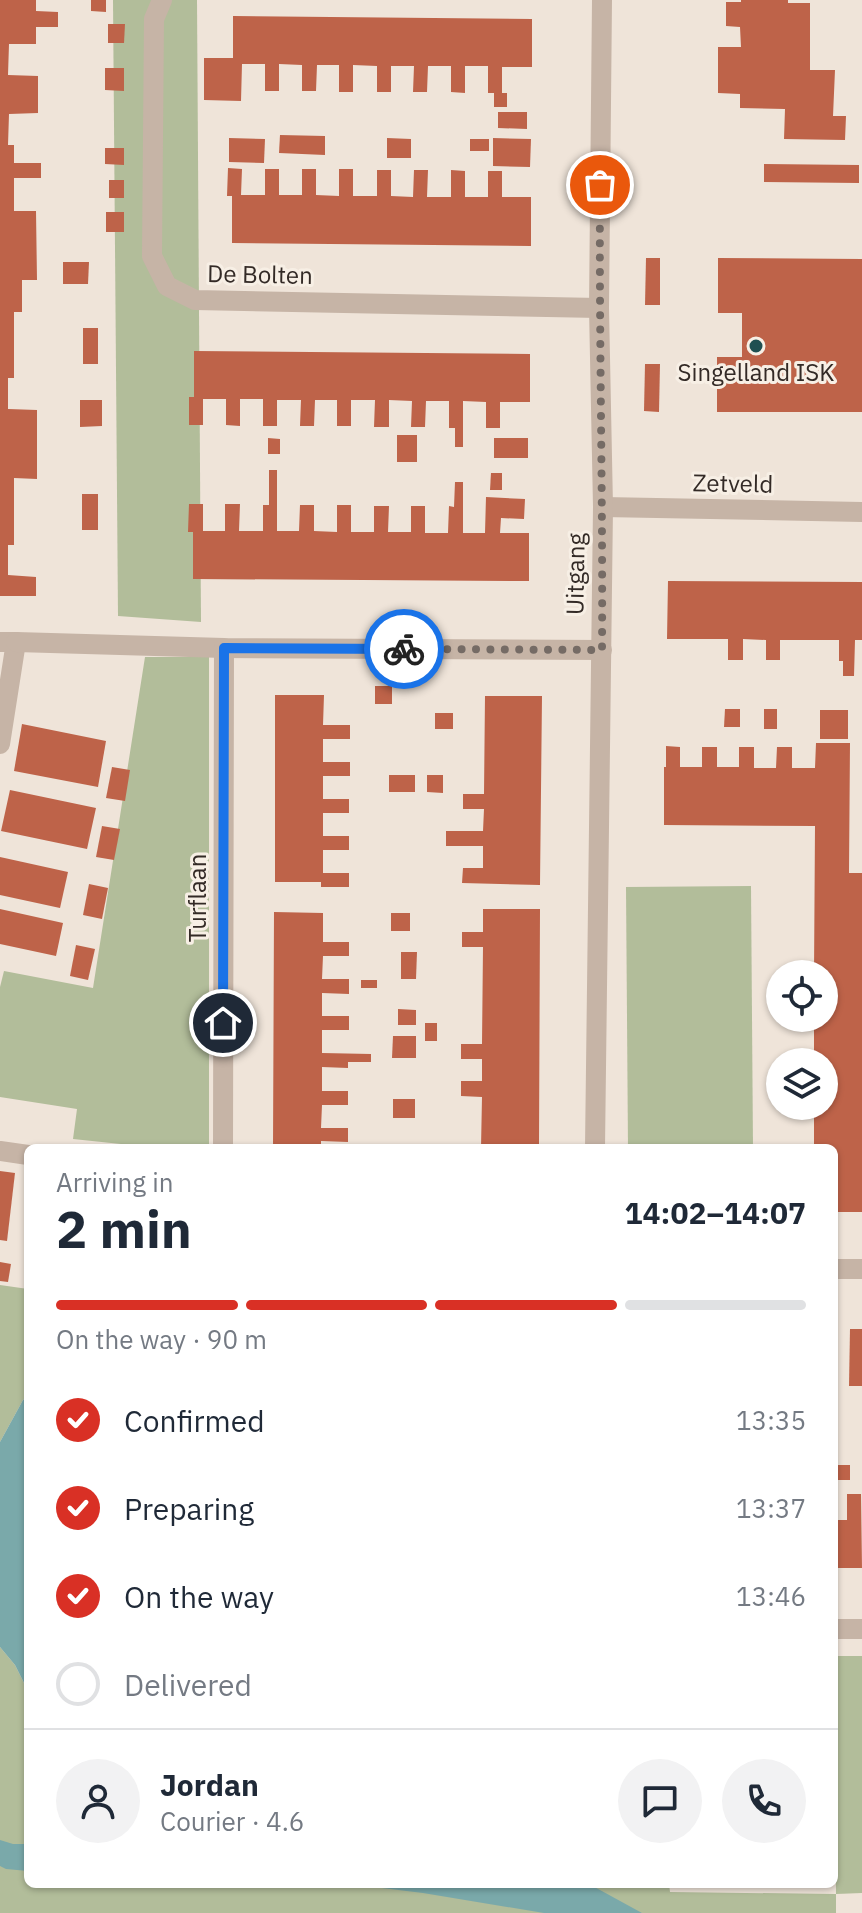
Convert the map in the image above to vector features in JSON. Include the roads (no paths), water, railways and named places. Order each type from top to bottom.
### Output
[{"type":"street","name":"De Bolten","points":[[162,0],[154,19],[152,256],[167,286],[195,300],[599,308]]},
{"type":"street","name":"Uitgang","points":[[595,1144],[603,507],[599,308],[602,0]]},
{"type":"street","name":"Zetveld","points":[[603,507],[862,512]]},
{"type":"street","points":[[0,744],[8,642],[224,648],[602,650]]},
{"type":"street","name":"Turflaan","points":[[223,1144],[224,648]]},
{"type":"street","points":[[0,1151],[24,1154]]},
{"type":"street","points":[[838,1269],[862,1269]]},
{"type":"street","points":[[838,1629],[862,1629]]},
{"type":"water","points":[[23,1400],[24,1683],[15,1665],[0,1647],[0,1442]]},
{"type":"water","points":[[0,1840],[24,1844],[24,1871],[0,1866]]},
{"type":"water","points":[[382,1888],[596,1888],[642,1913],[544,1913]]},
{"type":"place","name":"Singelland ISK","points":[[756,346]]}]
